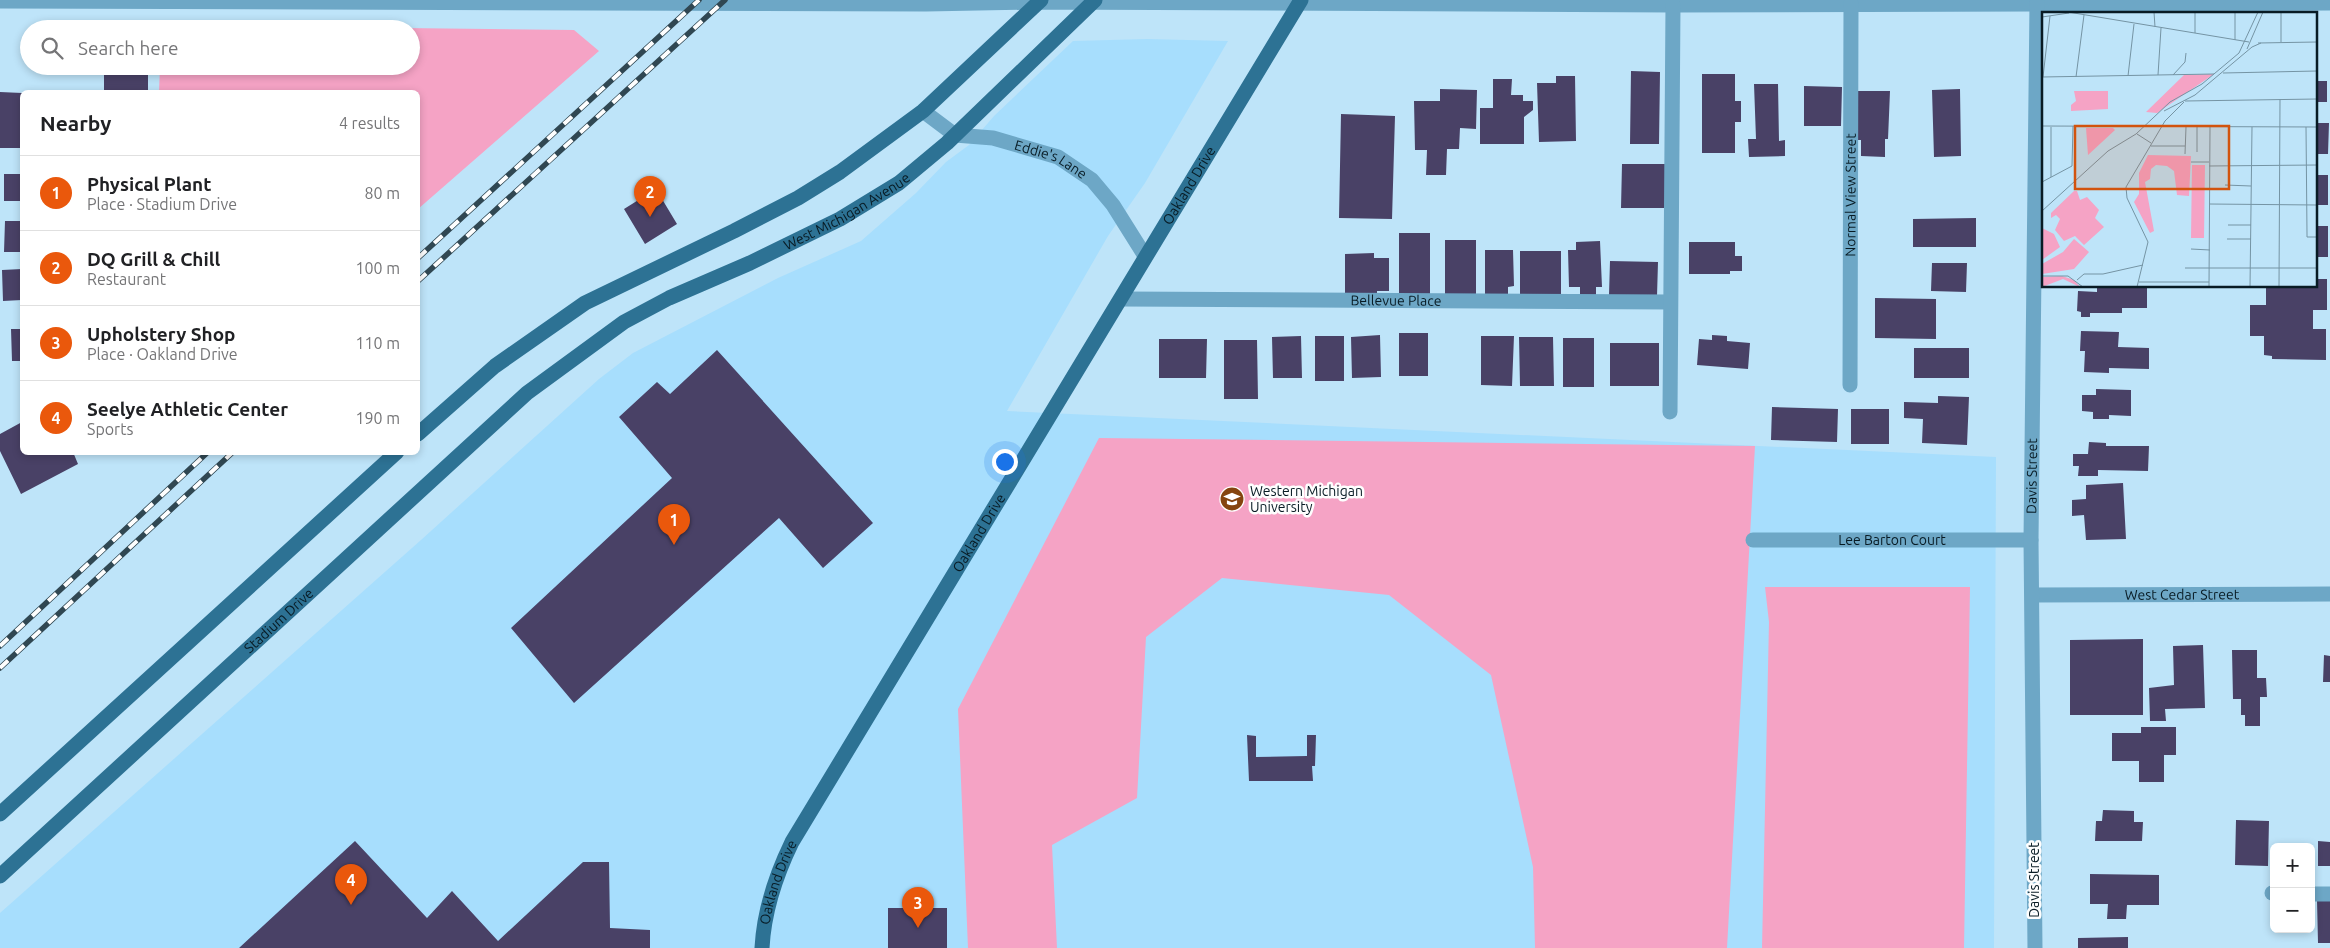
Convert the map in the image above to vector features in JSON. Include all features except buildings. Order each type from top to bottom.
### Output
[{"type":"main road","points":[[420,432],[495,366],[535,336],[585,303],[798,198],[840,172],[923,111],[1040,1]]},
{"type":"main road","name":"West Michigan Avenue","points":[[559,369],[624,322],[670,298],[750,263],[840,219],[900,183],[955,135],[1094,2]]},
{"type":"main road","name":"Oakland Drive","points":[[762,948],[764,920],[774,882],[792,842],[1300,2]]},
{"type":"main road","name":"Stadium Drive","points":[[0,876],[372,536],[492,423],[559,369]]},
{"type":"main road","points":[[0,814],[393,455]]},
{"type":"street","points":[[0,1],[926,4],[1040,1],[1673,5],[2330,3]]},
{"type":"street","name":"Davis Street","points":[[2035,948],[2031,540],[2037,3]]},
{"type":"street","name":"Normal View Street","points":[[1850,385],[1852,4]]},
{"type":"street","points":[[1670,412],[1673,5]]},
{"type":"street","points":[[923,111],[955,135]]},
{"type":"street","name":"Eddie's Lane","points":[[955,135],[993,138],[1058,157],[1092,180],[1113,205],[1145,256]]},
{"type":"street","name":"Bellevue Place","points":[[1121,299],[1670,302]]},
{"type":"street","name":"Lee Barton Court","points":[[1754,540],[2031,540]]},
{"type":"street","name":"West Cedar Street","points":[[2033,595],[2330,594]]},
{"type":"street","points":[[2315,894],[2330,894]]},
{"type":"shaded area","points":[[420,28],[574,30],[599,51],[420,207],[420,90],[159,90],[160,75],[420,75]]},
{"type":"shaded area","name":"Western Michigan University","points":[[1147,39],[1228,41],[1145,183],[1108,236],[1007,411],[1996,457],[1994,948],[0,948],[0,913],[421,540],[599,379],[633,353],[778,278],[861,241],[916,193],[946,162],[969,145],[994,116],[1073,41]]},
{"type":"shaded area","points":[[1099,438],[1755,446],[1727,948],[1535,948],[1533,867],[1491,675],[1389,595],[1222,578],[1146,637],[1137,798],[1052,845],[1057,948],[968,948],[958,709]]},
{"type":"shaded area","points":[[1765,587],[1970,587],[1964,948],[1762,948],[1769,622]]},
{"type":"railway","points":[[420,256],[699,0]]},
{"type":"railway","points":[[420,279],[725,0]]},
{"type":"railway","points":[[0,646],[205,455]]},
{"type":"railway","points":[[0,668],[230,455]]},
{"type":"place","name":"DQ Grill & Chill","points":[[650,217]]},
{"type":"place","name":"Western Michigan University","points":[[1232,499]]},
{"type":"place","name":"Physical Plant","points":[[674,545]]},
{"type":"place","name":"Seelye Athletic Center","points":[[351,905]]},
{"type":"place","name":"Upholstery Shop","points":[[918,928]]}]
